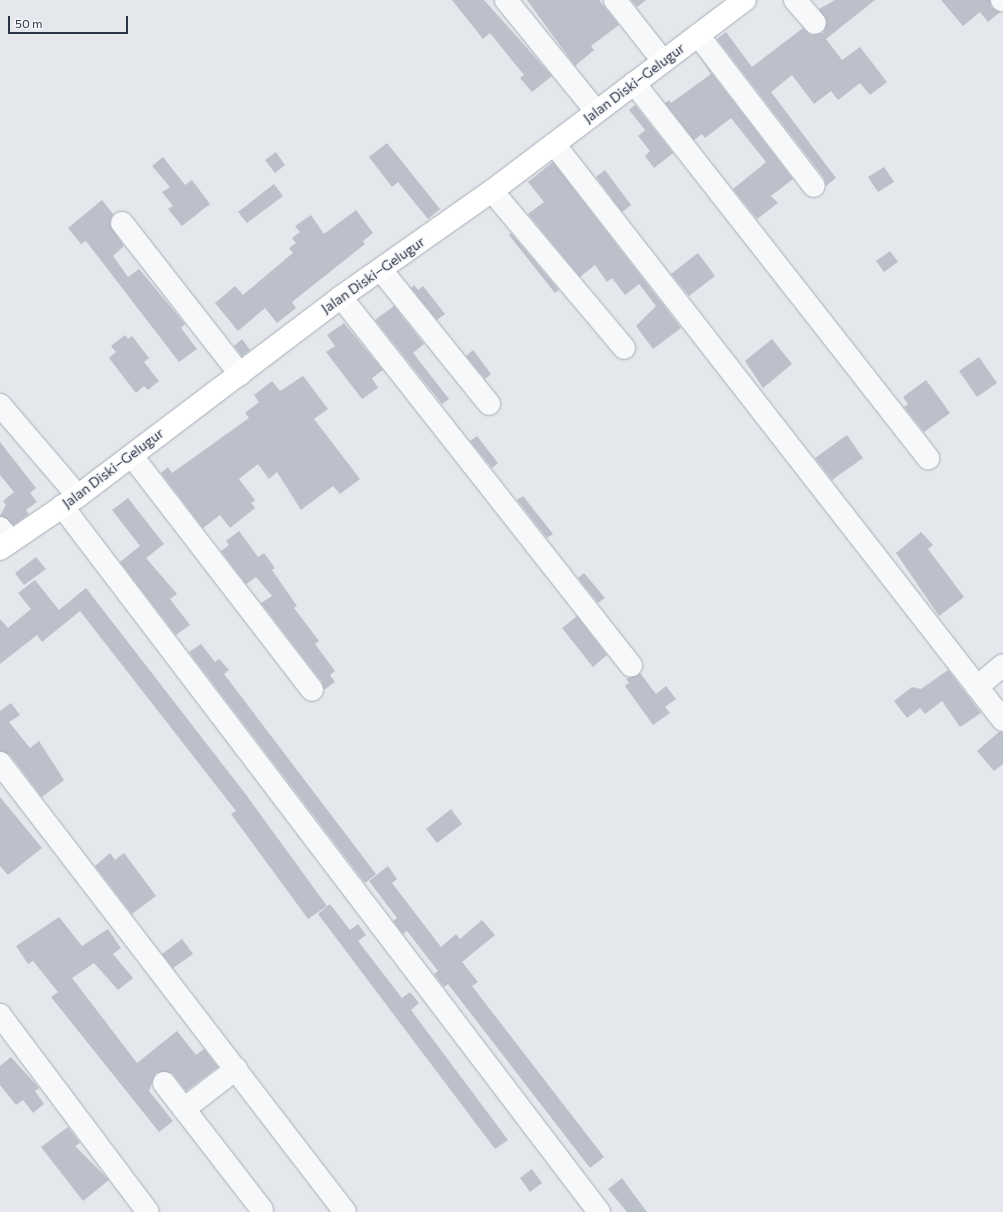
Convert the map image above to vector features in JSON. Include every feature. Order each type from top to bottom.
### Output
[{"type":"main road","name":"Jalan Diski–Gelugur","points":[[4,539],[70,501],[132,456],[341,297],[382,270],[492,191],[745,0]]},
{"type":"street","points":[[506,0],[596,111]]},
{"type":"street","points":[[615,0],[663,61]]},
{"type":"street","points":[[795,0],[815,23]]},
{"type":"street","points":[[698,35],[814,186]]},
{"type":"street","points":[[634,83],[928,458]]},
{"type":"street","points":[[554,144],[1003,720]]},
{"type":"street","points":[[492,191],[624,348]]},
{"type":"street","points":[[122,223],[240,374]]},
{"type":"street","points":[[382,270],[489,404]]},
{"type":"street","points":[[341,297],[631,665]]},
{"type":"street","points":[[0,405],[599,1212]]},
{"type":"street","points":[[132,456],[312,690]]},
{"type":"street","points":[[977,688],[1003,665]]},
{"type":"street","points":[[0,763],[236,1068],[345,1212]]},
{"type":"street","points":[[0,1015],[148,1212]]},
{"type":"street","points":[[184,1109],[236,1068]]},
{"type":"street","points":[[164,1083],[262,1210]]},
{"type":"building","points":[[452,0],[484,0],[552,76],[532,92],[520,78],[524,75],[490,33],[483,39]]},
{"type":"building","points":[[527,0],[599,0],[619,25],[591,46],[594,50],[575,66]]},
{"type":"building","points":[[631,0],[646,0],[637,7]]},
{"type":"building","points":[[835,0],[875,0],[826,39],[842,60],[860,47],[887,82],[870,95],[860,83],[838,100],[831,91],[814,104],[792,75],[771,92],[836,178],[826,186],[824,178],[717,39],[726,32],[752,67],[803,28],[811,35],[823,33],[827,21],[819,9]]},
{"type":"building","points":[[941,0],[990,0],[991,7],[1000,12],[988,22],[980,12],[963,26]]},
{"type":"building","points":[[697,54],[793,179],[771,196],[778,203],[757,219],[733,189],[766,162],[731,118],[705,138],[702,134],[694,140],[665,103],[669,100],[671,103],[711,74]]},
{"type":"building","points":[[635,105],[673,153],[654,168],[645,156],[650,151],[638,136],[645,130],[629,110]]},
{"type":"building","points":[[387,143],[440,209],[428,219],[398,182],[392,187],[369,157]]},
{"type":"building","points":[[276,152],[285,165],[275,173],[265,160]]},
{"type":"building","points":[[163,157],[185,185],[192,180],[210,204],[182,226],[168,209],[173,206],[162,192],[170,187],[152,166]]},
{"type":"building","points":[[553,162],[681,328],[653,349],[636,326],[656,306],[639,284],[625,295],[612,278],[607,282],[595,265],[580,277],[528,214],[544,202],[528,182]]},
{"type":"building","points":[[884,167],[894,182],[878,192],[868,177]]},
{"type":"building","points":[[605,170],[631,205],[622,212],[596,177]]},
{"type":"building","points":[[274,184],[283,196],[247,223],[238,212]]},
{"type":"building","points":[[102,200],[113,214],[110,225],[124,246],[113,256],[128,277],[139,269],[185,324],[181,328],[197,349],[179,362],[86,241],[81,244],[68,228]]},
{"type":"building","points":[[356,210],[373,233],[363,241],[365,244],[292,302],[296,308],[277,323],[265,308],[238,331],[215,303],[235,286],[243,295],[293,253],[289,248],[296,243],[292,238],[300,232],[295,226],[311,215],[324,234]]},
{"type":"building","points":[[511,233],[559,290],[555,293],[509,235]]},
{"type":"building","points":[[890,251],[898,262],[884,272],[876,261]]},
{"type":"building","points":[[698,253],[715,276],[689,296],[671,274]]},
{"type":"building","points":[[414,285],[418,290],[423,286],[445,314],[437,320],[411,288]]},
{"type":"building","points":[[394,306],[424,344],[413,353],[449,399],[442,404],[375,320]]},
{"type":"building","points":[[344,323],[383,370],[372,378],[378,388],[362,399],[326,352],[335,346],[327,335]]},
{"type":"building","points":[[125,335],[128,339],[132,336],[149,358],[144,362],[159,381],[148,390],[144,386],[136,393],[109,358],[116,352],[111,346]]},
{"type":"building","points":[[242,339],[250,350],[242,356],[234,346]]},
{"type":"building","points":[[772,339],[792,364],[763,388],[745,361]]},
{"type":"building","points":[[473,350],[491,374],[485,379],[466,356]]},
{"type":"building","points":[[979,357],[997,383],[977,397],[959,371]]},
{"type":"building","points":[[303,376],[328,409],[314,419],[360,479],[340,494],[333,486],[301,510],[277,472],[269,479],[258,464],[239,479],[255,500],[251,503],[255,508],[230,528],[220,515],[203,528],[161,473],[168,467],[172,473],[249,418],[245,413],[259,402],[254,395],[272,381],[280,391]]},
{"type":"building","points":[[926,380],[950,413],[924,432],[904,407],[908,404],[903,397]]},
{"type":"building","points":[[847,435],[863,458],[832,480],[815,458]]},
{"type":"building","points":[[477,436],[498,463],[492,468],[470,441]]},
{"type":"building","points":[[0,442],[36,488],[30,493],[37,502],[26,510],[29,514],[14,525],[0,516],[6,505],[3,501],[14,492],[0,475]]},
{"type":"building","points":[[523,496],[553,534],[547,538],[517,500]]},
{"type":"building","points":[[128,498],[164,544],[146,558],[177,594],[170,599],[190,625],[176,635],[120,562],[140,546],[112,510]]},
{"type":"building","points":[[239,531],[258,557],[264,553],[275,568],[272,570],[297,606],[294,608],[319,641],[315,644],[335,671],[330,675],[335,682],[324,690],[322,682],[261,603],[272,596],[256,577],[246,584],[221,551],[229,545],[226,541]]},
{"type":"building","points":[[921,532],[933,545],[928,549],[964,597],[939,616],[896,553]]},
{"type":"building","points":[[36,557],[46,569],[24,585],[15,573]]},
{"type":"building","points":[[584,573],[605,598],[598,603],[578,578]]},
{"type":"building","points":[[35,580],[59,610],[86,588],[247,796],[327,906],[308,919],[231,814],[236,811],[80,611],[42,642],[37,635],[0,664],[0,619],[8,628],[31,609],[18,593]]},
{"type":"building","points":[[577,616],[607,655],[593,667],[562,628]]},
{"type":"building","points":[[201,644],[215,662],[219,659],[229,670],[224,674],[376,874],[365,883],[189,652]]},
{"type":"building","points":[[948,670],[981,713],[960,727],[942,701],[925,714],[920,708],[907,718],[894,701],[912,687],[921,689]]},
{"type":"building","points":[[640,673],[656,694],[666,686],[676,699],[665,707],[670,713],[653,725],[625,686],[629,683],[626,679]]},
{"type":"building","points":[[11,703],[20,715],[9,722],[30,748],[39,741],[64,780],[42,797],[10,755],[0,751],[0,711]]},
{"type":"building","points":[[999,732],[1003,732],[1003,764],[994,771],[977,751]]},
{"type":"building","points":[[0,797],[42,848],[8,875],[0,866]]},
{"type":"building","points":[[451,809],[462,824],[437,843],[426,829]]},
{"type":"building","points":[[110,853],[115,860],[124,853],[156,896],[132,914],[95,866]]},
{"type":"building","points":[[388,866],[397,879],[392,883],[441,947],[456,934],[460,939],[482,920],[495,935],[462,962],[478,982],[472,986],[604,1157],[590,1168],[448,984],[444,987],[434,974],[438,971],[407,931],[403,934],[393,921],[397,918],[369,881]]},
{"type":"building","points":[[330,904],[350,930],[358,924],[366,935],[358,941],[402,998],[410,992],[419,1003],[411,1010],[508,1140],[495,1149],[318,914]]},
{"type":"building","points":[[59,917],[82,946],[108,929],[121,948],[113,954],[133,978],[118,990],[94,963],[72,978],[137,1063],[177,1031],[196,1055],[204,1049],[218,1067],[186,1091],[172,1073],[156,1073],[149,1091],[173,1121],[159,1132],[51,997],[58,992],[33,961],[28,964],[16,946]]},
{"type":"building","points":[[182,939],[193,954],[173,968],[162,954]]},
{"type":"building","points":[[11,1057],[39,1088],[35,1091],[44,1104],[33,1113],[23,1100],[16,1105],[0,1085],[0,1066]]},
{"type":"building","points":[[68,1127],[80,1143],[75,1146],[109,1180],[83,1201],[41,1147]]},
{"type":"building","points":[[532,1169],[542,1183],[530,1192],[520,1178]]},
{"type":"building","points":[[622,1178],[647,1212],[627,1212],[608,1189]]}]
